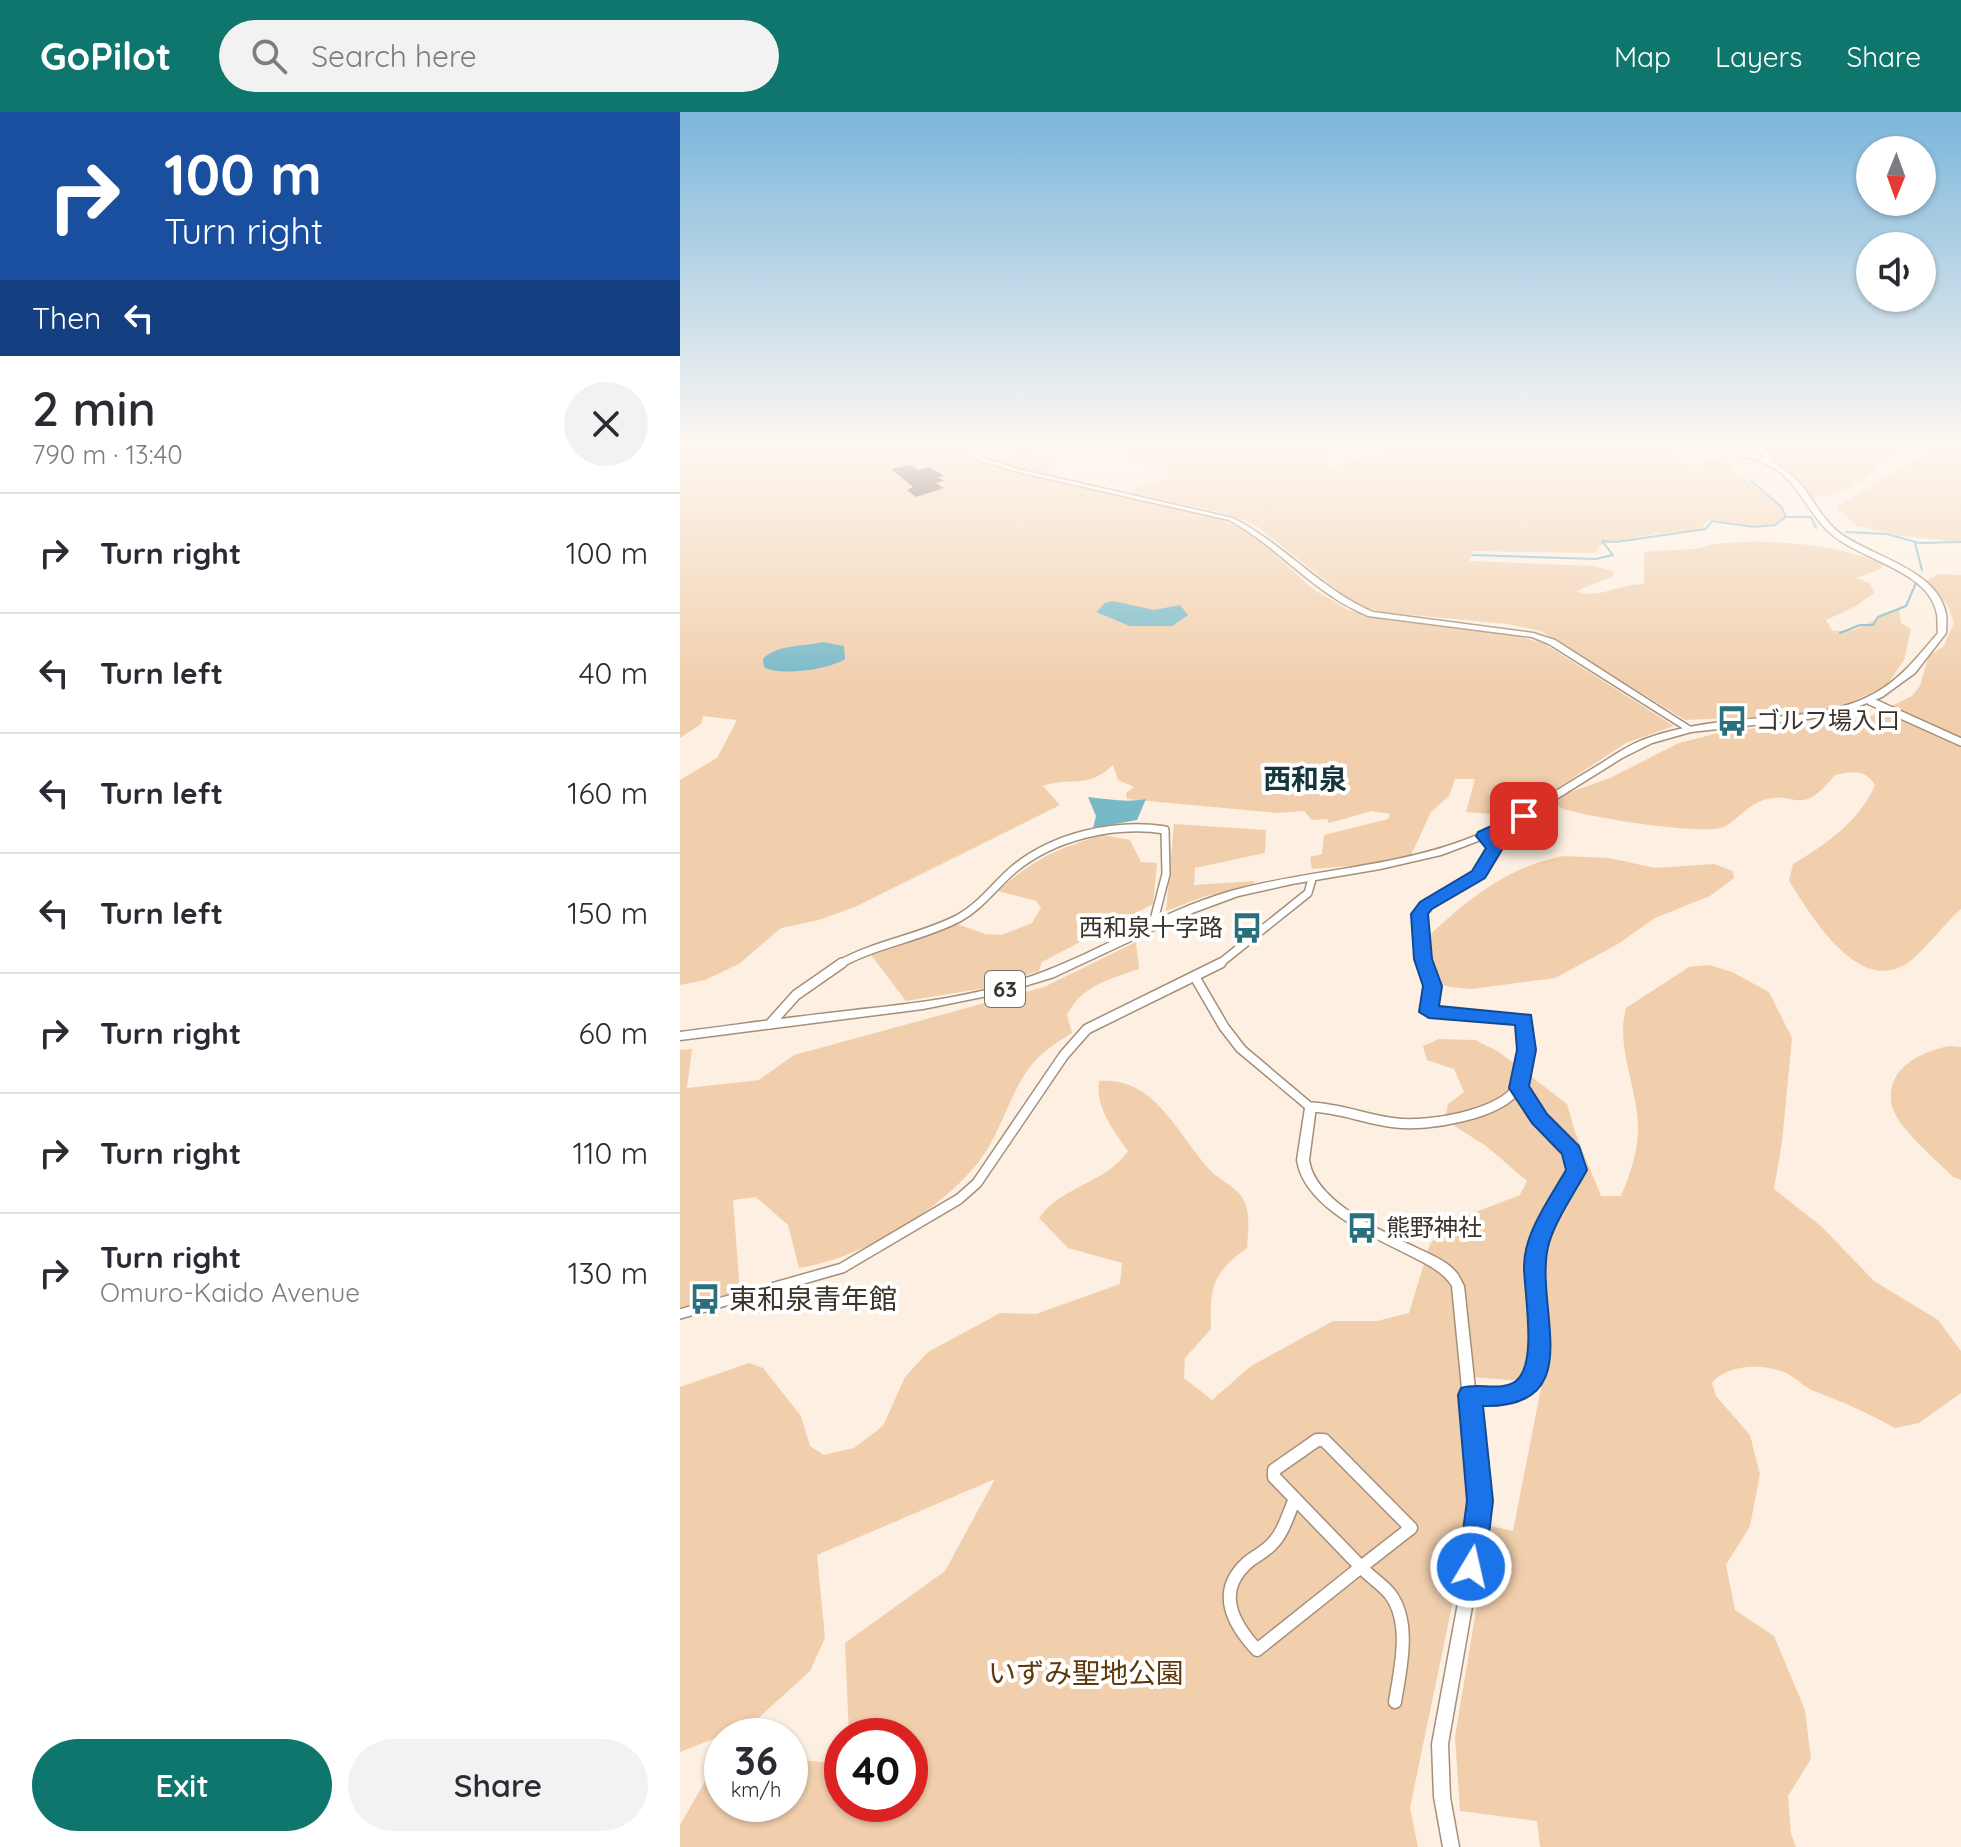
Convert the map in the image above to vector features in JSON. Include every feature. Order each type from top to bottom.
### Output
[{"type":"main road","name":"63","points":[[680,1036],[948,1001],[1003,989],[1077,963],[1153,924],[1237,893],[1409,861],[1484,836],[1540,806],[1630,749],[1690,729],[1828,715],[1870,701],[1895,685],[1937,640],[1944,622],[1941,609],[1920,582],[1834,533],[1824,523]]},
{"type":"street","points":[[1238,523],[1261,537],[1317,585],[1352,607],[1371,614],[1519,632],[1552,642],[1690,729]]},
{"type":"street","points":[[1870,701],[1961,742]]},
{"type":"street","points":[[770,1024],[788,1001],[817,976],[882,945],[962,916],[1023,862],[1051,847],[1107,831],[1136,826],[1165,830],[1166,874],[1153,924]]},
{"type":"street","points":[[1196,979],[1224,1027],[1241,1049],[1311,1107],[1348,1110],[1400,1124],[1423,1124],[1502,1103],[1518,1088],[1527,1050],[1524,1020],[1429,1012],[1432,986],[1423,959],[1420,914],[1426,905],[1479,875],[1495,848],[1484,836]]},
{"type":"street","points":[[680,1314],[842,1268],[959,1199],[977,1183],[1064,1055],[1087,1029],[1196,979],[1308,893],[1312,879]]},
{"type":"street","points":[[1470,1395],[1503,1396],[1523,1389],[1532,1380],[1537,1369],[1539,1335],[1535,1263],[1537,1244],[1576,1170],[1572,1152],[1539,1118],[1531,1102],[1518,1088]]},
{"type":"street","points":[[1311,1107],[1311,1119],[1304,1141],[1304,1168],[1318,1192],[1333,1206],[1437,1264],[1451,1274],[1458,1286],[1480,1501],[1477,1538],[1440,1744],[1442,1797],[1451,1847]]},
{"type":"street","points":[[1295,1499],[1281,1532],[1235,1577],[1229,1611],[1234,1625],[1257,1650],[1361,1566],[1411,1528],[1324,1440],[1317,1440],[1274,1470],[1274,1477],[1295,1499],[1361,1566],[1394,1600],[1402,1651],[1395,1702]]},
{"type":"green space","points":[[680,523],[1229,523],[1251,533],[1313,589],[1348,610],[1393,621],[1502,632],[1543,643],[1674,726],[1626,743],[1515,816],[1466,812],[1475,779],[1455,779],[1449,796],[1431,812],[1411,855],[1365,865],[1312,869],[1310,857],[1322,854],[1324,835],[1388,819],[1390,814],[1372,811],[1329,823],[1327,819],[1312,820],[1304,811],[1277,813],[1127,799],[1126,793],[1134,787],[1118,780],[1113,765],[1104,773],[1087,780],[1043,786],[1060,805],[857,906],[819,920],[781,928],[739,964],[705,980],[680,985],[680,780],[717,758],[737,720],[703,716],[701,724],[680,738]]},
{"type":"green space","points":[[1250,523],[1705,523],[1694,531],[1654,534],[1603,544],[1594,553],[1473,551],[1469,561],[1595,566],[1615,572],[1611,577],[1576,591],[1592,594],[1644,584],[1644,553],[1723,543],[1804,544],[1884,564],[1879,570],[1856,578],[1870,583],[1874,593],[1856,606],[1826,620],[1833,631],[1854,630],[1899,608],[1901,623],[1911,629],[1904,660],[1887,685],[1841,707],[1806,715],[1685,720],[1541,631],[1507,624],[1382,612],[1354,603]]},
{"type":"green space","points":[[1736,523],[1779,523],[1767,526]]},
{"type":"green space","points":[[1853,523],[1961,523],[1961,542],[1903,536]]},
{"type":"green space","points":[[1939,574],[1961,575],[1961,909],[1909,962],[1890,970],[1872,969],[1855,961],[1823,931],[1789,881],[1793,864],[1840,831],[1860,810],[1875,785],[1862,774],[1835,775],[1822,789],[1804,800],[1771,798],[1759,802],[1724,827],[1713,829],[1671,827],[1596,816],[1564,809],[1548,800],[1610,778],[1679,743],[1726,731],[1865,719],[1912,696],[1920,686],[1929,655],[1943,647],[1954,623],[1947,604],[1926,581]]},
{"type":"green space","points":[[1174,824],[1266,830],[1265,853],[1195,868],[1194,885],[1255,881],[1252,886],[1206,896],[1166,911]]},
{"type":"green space","points":[[1102,835],[1130,840],[1141,862],[1157,863],[1153,904],[1042,962],[1039,971],[985,988],[906,1001],[871,955],[957,924],[985,934],[1001,935],[1032,923],[1041,908],[1036,901],[998,891],[1046,856]]},
{"type":"green space","points":[[1564,856],[1609,858],[1655,868],[1714,864],[1733,871],[1734,878],[1710,896],[1655,918],[1618,944],[1555,978],[1472,989],[1421,979],[1414,962],[1414,950],[1447,919],[1482,891],[1521,869]]},
{"type":"green space","points":[[1136,942],[1139,969],[1098,984],[1073,1005],[1067,1015],[1072,1033],[1049,1048],[1032,1065],[980,1160],[944,1197],[873,1243],[823,1263],[799,1268],[788,1225],[756,1197],[733,1200],[740,1291],[680,1308],[680,1050],[692,1049],[687,1088],[759,1080],[794,1055],[1044,987]]},
{"type":"green space","name":"いずみ聖地公園","points":[[1709,965],[1732,972],[1769,992],[1792,1038],[1774,1189],[1822,1227],[1874,1281],[1938,1320],[1961,1351],[1961,1393],[1919,1423],[1895,1428],[1810,1389],[1779,1370],[1737,1368],[1719,1376],[1712,1383],[1716,1396],[1750,1435],[1760,1474],[1750,1526],[1726,1565],[1735,1610],[1774,1636],[1805,1710],[1811,1759],[1788,1796],[1791,1834],[1796,1847],[1540,1847],[1537,1821],[1460,1811],[1455,1737],[1490,1526],[1513,1531],[1542,1383],[1461,1376],[1472,1509],[1410,1808],[1418,1847],[680,1847],[680,1825],[704,1783],[704,1822],[808,1822],[808,1761],[824,1762],[824,1822],[928,1822],[928,1718],[848,1718],[845,1643],[945,1571],[995,1479],[817,1555],[825,1638],[810,1671],[758,1718],[704,1718],[704,1742],[680,1752],[680,1387],[749,1363],[763,1368],[801,1416],[810,1446],[824,1455],[854,1448],[883,1426],[905,1377],[928,1352],[1000,1313],[1036,1314],[1120,1284],[1122,1263],[1068,1248],[1039,1218],[1059,1199],[1119,1162],[1128,1151],[1103,1109],[1099,1081],[1118,1082],[1150,1097],[1210,1170],[1237,1191],[1246,1204],[1247,1248],[1226,1266],[1215,1282],[1211,1329],[1185,1358],[1184,1378],[1212,1400],[1251,1366],[1333,1321],[1377,1321],[1409,1313],[1430,1244],[1452,1221],[1520,1195],[1527,1181],[1486,1146],[1445,1120],[1448,1104],[1464,1092],[1454,1069],[1427,1060],[1423,1046],[1439,1039],[1475,1040],[1499,1052],[1567,1104],[1601,1196],[1621,1196],[1632,1164],[1638,1131],[1623,1039],[1626,1008],[1689,967]]},
{"type":"green space","points":[[1950,1046],[1961,1047],[1961,1180],[1953,1177],[1910,1134],[1892,1106],[1891,1093],[1899,1072],[1917,1057]]},
{"type":"water","points":[[1113,601],[1154,610],[1180,605],[1188,615],[1172,626],[1130,626],[1096,612],[1105,603]]},
{"type":"water","points":[[823,642],[844,646],[845,659],[805,670],[781,671],[764,667],[763,659],[775,651]]},
{"type":"water","points":[[1088,797],[1124,801],[1146,799],[1137,820],[1093,828],[1096,816]]},
{"type":"waterway","points":[[1472,555],[1596,559],[1613,555],[1602,541],[1616,542],[1706,529],[1711,523]]},
{"type":"waterway","points":[[1726,523],[1754,527],[1778,523]]},
{"type":"waterway","points":[[1814,523],[1816,528]]},
{"type":"waterway","points":[[1846,532],[1887,534],[1919,543],[1961,542]]},
{"type":"waterway","points":[[1915,543],[1922,570]]},
{"type":"waterway","points":[[1840,633],[1860,625],[1873,625],[1878,617],[1906,606],[1916,583]]},
{"type":"place","name":"ゴルフ場入口","points":[[1732,721]]},
{"type":"place","name":"西和泉十字路","points":[[1247,928]]},
{"type":"place","name":"熊野神社","points":[[1362,1228]]},
{"type":"place","name":"東和泉青年館","points":[[705,1299]]},
{"type":"district","name":"西和泉","points":[[1305,779]]},
{"type":"route","points":[[1471,1567],[1480,1501],[1470,1395],[1503,1396],[1523,1389],[1532,1380],[1537,1369],[1539,1335],[1535,1263],[1537,1244],[1576,1170],[1572,1152],[1539,1118],[1531,1102],[1518,1088],[1527,1050],[1524,1020],[1429,1012],[1432,986],[1423,959],[1420,914],[1426,905],[1479,875],[1495,848],[1484,836],[1524,816]]}]
